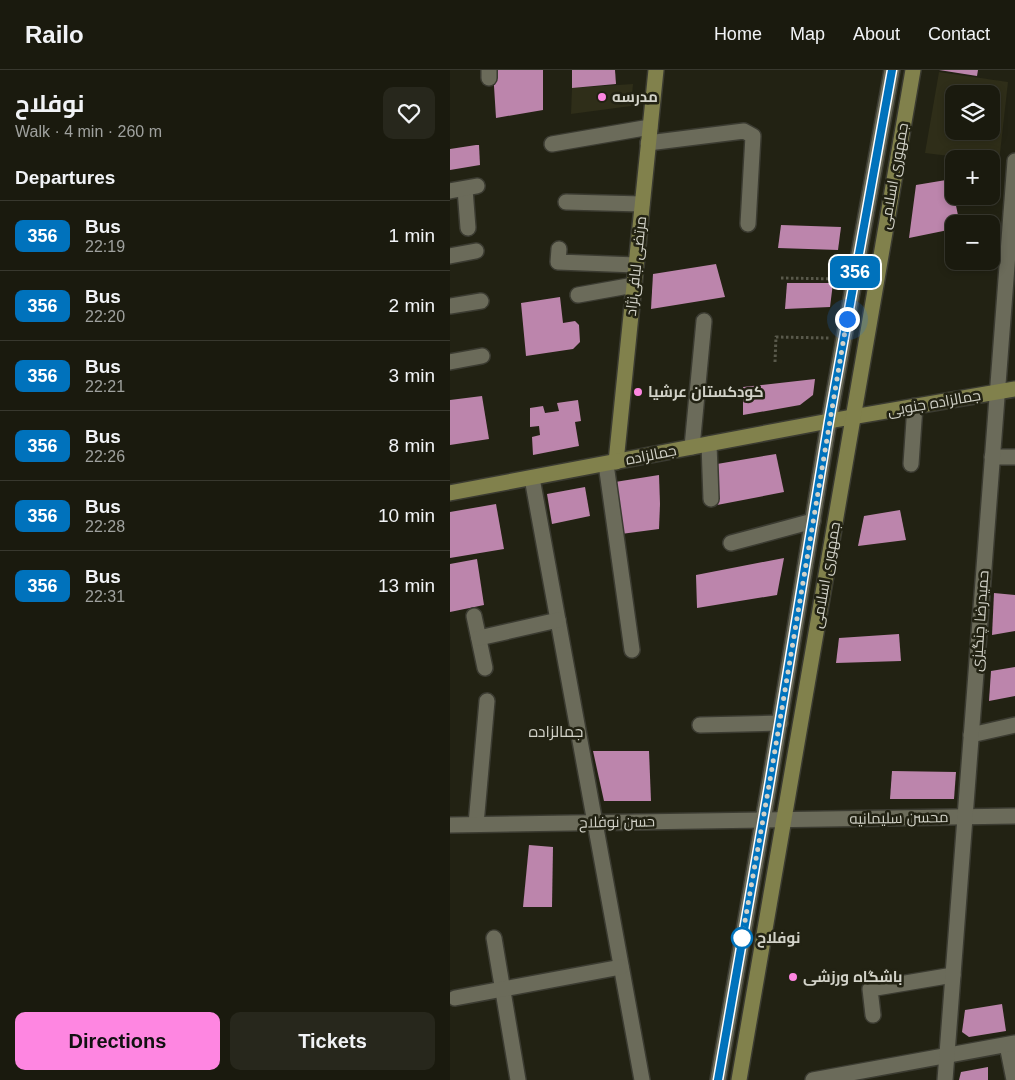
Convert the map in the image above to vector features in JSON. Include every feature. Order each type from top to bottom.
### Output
[{"type":"main road","name":"مرتضی لبافی‌نژاد","points":[[611,463],[634,285],[656,70]]},
{"type":"main road","name":"جمهوری اسلامی","points":[[739,1080],[913,70]]},
{"type":"main road","name":"جمالزاده جنوبی","points":[[853,417],[1015,389]]},
{"type":"main road","name":"جمالزاده","points":[[450,493],[853,417]]},
{"type":"street","points":[[718,1080],[780,723],[829,421],[892,70]]},
{"type":"street","points":[[552,144],[650,127]]},
{"type":"street","points":[[648,143],[744,131],[753,136],[748,224]]},
{"type":"street","name":"حمیدرضا چنگیزی","points":[[945,1080],[992,457],[1011,260],[1015,161]]},
{"type":"street","points":[[464,189],[468,228]]},
{"type":"street","points":[[566,202],[642,204]]},
{"type":"street","points":[[450,256],[476,251]]},
{"type":"street","points":[[559,256],[636,266]]},
{"type":"street","points":[[578,295],[634,285]]},
{"type":"street","points":[[450,306],[481,301]]},
{"type":"street","points":[[692,447],[704,321]]},
{"type":"street","points":[[450,362],[482,356]]},
{"type":"street","points":[[911,464],[915,406]]},
{"type":"street","points":[[709,444],[711,499]]},
{"type":"street","points":[[992,457],[1015,457]]},
{"type":"street","points":[[611,463],[632,650]]},
{"type":"street","points":[[532,478],[642,1080]]},
{"type":"street","points":[[730,543],[813,521]]},
{"type":"street","points":[[474,616],[486,668]]},
{"type":"street","points":[[479,638],[558,620]]},
{"type":"street","points":[[476,824],[488,701]]},
{"type":"street","points":[[700,725],[780,723]]},
{"type":"street","points":[[972,735],[1015,725]]},
{"type":"street","name":"محسن سلیمانیه","points":[[784,819],[1015,816]]},
{"type":"street","name":"حسن نوفلاح","points":[[450,825],[784,819]]},
{"type":"street","points":[[494,938],[518,1080]]},
{"type":"street","points":[[456,998],[621,967]]},
{"type":"street","points":[[873,1015],[870,989],[953,975]]},
{"type":"street","points":[[813,1080],[1011,1044],[1014,1080]]},
{"type":"path","points":[[781,278],[854,280]]},
{"type":"path","points":[[775,362],[776,337],[844,339]]},
{"type":"shaded area","points":[[939,72],[1008,82],[1000,153],[1000,150],[945,150],[945,155],[925,153]]},
{"type":"shaded area","name":"مدرسه","points":[[633,84],[631,106],[571,114],[572,88]]},
{"type":"building","points":[[493,70],[543,70],[543,110],[496,118]]},
{"type":"building","points":[[572,70],[615,70],[616,84],[572,88]]},
{"type":"building","points":[[939,70],[978,70],[977,76]]},
{"type":"building","points":[[479,145],[480,165],[450,170],[450,149]]},
{"type":"building","points":[[945,180],[945,205],[956,205],[958,215],[945,215],[945,231],[909,238],[916,185]]},
{"type":"building","points":[[781,225],[841,227],[838,250],[778,248]]},
{"type":"building","points":[[716,264],[725,297],[651,309],[653,274]]},
{"type":"building","points":[[787,283],[833,283],[830,307],[785,309]]},
{"type":"building","points":[[560,297],[563,323],[575,321],[579,325],[580,342],[573,349],[526,356],[521,303]]},
{"type":"building","points":[[815,379],[813,395],[800,405],[743,415],[743,387]]},
{"type":"building","points":[[482,396],[489,439],[450,445],[450,400]]},
{"type":"building","points":[[578,400],[581,421],[575,422],[579,446],[533,455],[532,437],[540,435],[539,426],[530,427],[530,408],[543,406],[545,413],[559,411],[557,403]]},
{"type":"building","points":[[776,454],[784,492],[717,505],[717,464]]},
{"type":"building","points":[[659,475],[659,529],[621,534],[615,482]]},
{"type":"building","points":[[585,487],[590,516],[552,524],[547,494]]},
{"type":"building","points":[[496,504],[504,549],[450,558],[450,512]]},
{"type":"building","points":[[900,510],[906,540],[858,546],[864,516]]},
{"type":"building","points":[[784,558],[777,595],[697,608],[696,575]]},
{"type":"building","points":[[477,559],[484,605],[450,612],[450,564]]},
{"type":"building","points":[[994,593],[1015,595],[1015,631],[992,635]]},
{"type":"building","points":[[899,634],[901,661],[836,663],[839,638]]},
{"type":"building","points":[[1015,667],[1015,696],[989,701],[991,671]]},
{"type":"building","points":[[593,751],[649,751],[651,801],[604,801]]},
{"type":"building","points":[[892,771],[956,772],[954,799],[890,799]]},
{"type":"building","points":[[529,845],[553,847],[552,907],[523,907]]},
{"type":"building","points":[[1002,1004],[1006,1031],[969,1037],[962,1032],[965,1010]]},
{"type":"building","points":[[988,1067],[988,1080],[959,1080],[961,1072]]},
{"type":"bus line","name":"356","points":[[718,1080],[829,421],[892,70]]},
{"type":"place","name":"مدرسه","points":[[602,97]]},
{"type":"place","name":"کودکستان عرشیا","points":[[638,392]]},
{"type":"place","name":"نوفلاح","points":[[742,938]]},
{"type":"place","name":"باشگاه ورزشی","points":[[793,977]]},
{"type":"district","name":"جمالزاده","points":[[556,731]]},
{"type":"route","points":[[742,938],[847,319]]}]
